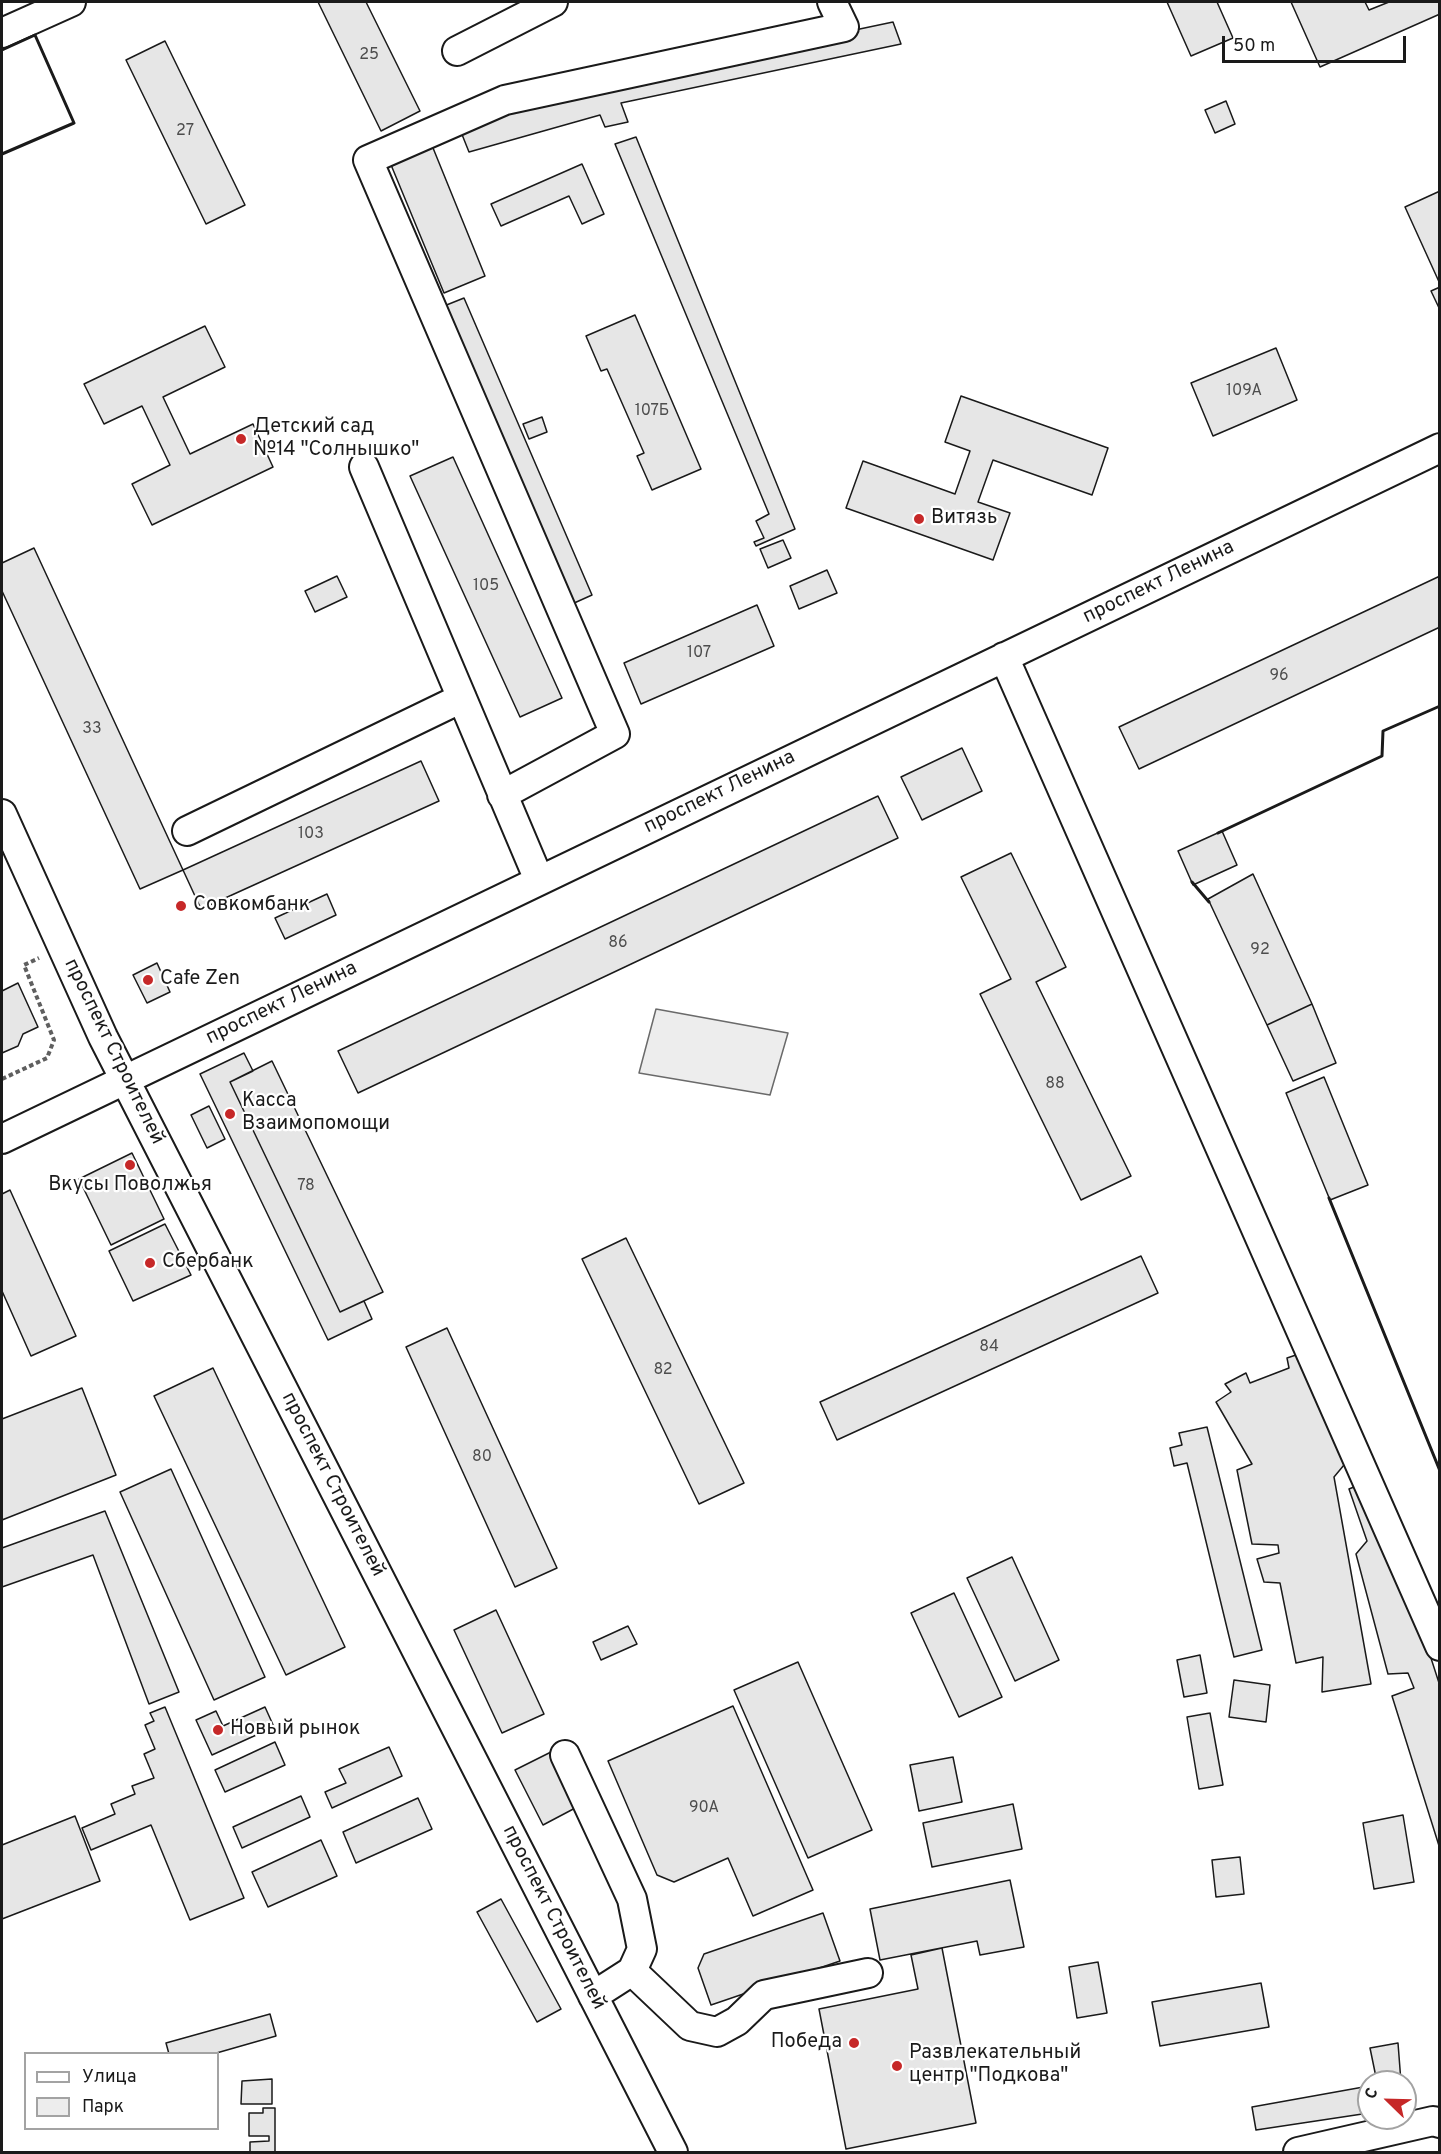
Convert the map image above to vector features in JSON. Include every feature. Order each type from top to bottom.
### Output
[{"type":"street","points":[[2,33],[71,2]]},
{"type":"street","points":[[457,51],[553,2]]},
{"type":"street","points":[[502,795],[615,734],[368,160],[505,100],[844,27],[832,2]]},
{"type":"street","name":"проспект Ленина","points":[[2,1139],[1440,448]]},
{"type":"street","points":[[364,467],[539,880]]},
{"type":"street","points":[[1004,657],[1440,1646]]},
{"type":"street","points":[[187,831],[462,698]]},
{"type":"street","name":"проспект Строителей","points":[[2,814],[61,946],[125,1079],[673,2152]]},
{"type":"street","points":[[565,1755],[632,1899],[642,1949],[632,1971],[593,1996]]},
{"type":"street","points":[[632,1971],[690,2026],[717,2032],[737,2021],[764,1995],[868,1973]]},
{"type":"street","points":[[1298,2152],[1434,2121],[1440,2123]]},
{"type":"path","points":[[2,1079],[46,1058],[54,1040],[24,965],[61,946]]},
{"type":"green space","points":[[656,1009],[788,1033],[770,1095],[639,1073]]},
{"type":"building","points":[[318,2],[366,2],[420,111],[381,131]]},
{"type":"building","points":[[1167,2],[1217,2],[1233,38],[1191,56]]},
{"type":"building","points":[[1291,2],[1365,2],[1369,10],[1389,2],[1440,2],[1440,14],[1320,67]]},
{"type":"building","points":[[893,22],[901,44],[621,103],[628,122],[605,127],[600,115],[469,152],[459,127],[508,103]]},
{"type":"building","points":[[165,41],[245,205],[206,224],[126,60]]},
{"type":"building","points":[[1226,101],[1235,124],[1215,133],[1205,110]]},
{"type":"building","points":[[636,137],[795,529],[756,546],[754,542],[764,538],[756,521],[769,514],[615,144]]},
{"type":"building","points":[[431,143],[485,276],[444,293],[389,160]]},
{"type":"building","points":[[582,164],[604,214],[582,224],[569,196],[501,226],[491,204]]},
{"type":"building","points":[[1440,191],[1440,284],[1405,207]]},
{"type":"building","points":[[1440,287],[1440,310],[1431,291]]},
{"type":"building","points":[[464,298],[592,595],[572,604],[444,306]]},
{"type":"building","points":[[635,315],[701,469],[652,490],[637,456],[644,453],[607,369],[601,371],[586,336]]},
{"type":"building","name":"Детский сад №14 \"Солнышко\"","points":[[205,326],[225,367],[163,397],[190,454],[253,424],[273,467],[152,525],[132,484],[170,465],[142,406],[104,424],[84,384]]},
{"type":"building","points":[[1276,348],[1297,400],[1213,436],[1191,383]]},
{"type":"building","points":[[961,396],[1108,448],[1092,495],[993,460],[978,502],[1010,513],[993,560],[846,508],[863,461],[955,494],[970,451],[945,442]]},
{"type":"building","points":[[542,417],[547,432],[529,439],[523,424]]},
{"type":"building","points":[[453,457],[562,698],[520,717],[410,476]]},
{"type":"building","points":[[783,540],[791,558],[768,568],[760,549]]},
{"type":"building","points":[[34,548],[183,870],[140,889],[2,591],[2,563]]},
{"type":"building","points":[[827,570],[837,593],[799,609],[790,586]]},
{"type":"building","points":[[337,576],[347,597],[315,612],[305,591]]},
{"type":"building","points":[[1440,576],[1440,627],[1139,769],[1119,727]]},
{"type":"building","points":[[757,605],[774,646],[641,704],[624,663]]},
{"type":"building","points":[[962,748],[982,791],[922,820],[901,777]]},
{"type":"building","points":[[421,761],[439,801],[201,909],[183,870]]},
{"type":"building","points":[[878,796],[898,838],[358,1093],[338,1051]]},
{"type":"building","points":[[1222,831],[1237,865],[1193,885],[1178,851]]},
{"type":"building","points":[[1011,853],[1066,967],[1036,982],[1131,1176],[1081,1200],[980,994],[1011,979],[961,877]]},
{"type":"building","points":[[1253,874],[1312,1004],[1267,1025],[1208,899]]},
{"type":"building","points":[[327,894],[336,915],[285,939],[275,918]]},
{"type":"building","points":[[157,963],[170,992],[147,1003],[133,975]]},
{"type":"building","points":[[18,983],[38,1027],[23,1034],[18,1046],[2,1053],[2,991]]},
{"type":"building","points":[[1312,1004],[1336,1063],[1293,1081],[1267,1025]]},
{"type":"building","points":[[244,1053],[253,1071],[230,1082],[340,1312],[364,1301],[372,1319],[328,1340],[200,1074]]},
{"type":"building","points":[[272,1061],[383,1292],[340,1312],[230,1082]]},
{"type":"building","points":[[1324,1077],[1368,1185],[1330,1200],[1286,1093]]},
{"type":"building","points":[[209,1106],[225,1139],[207,1148],[191,1115]]},
{"type":"building","points":[[132,1153],[164,1219],[111,1245],[79,1179]]},
{"type":"building","points":[[10,1190],[76,1336],[31,1356],[2,1291],[2,1194]]},
{"type":"building","name":"Сбербанк","points":[[165,1224],[191,1275],[133,1301],[109,1251]]},
{"type":"building","points":[[626,1238],[744,1483],[699,1504],[582,1259]]},
{"type":"building","points":[[1141,1256],[1158,1293],[837,1440],[820,1402]]},
{"type":"building","points":[[447,1328],[557,1568],[515,1587],[406,1347]]},
{"type":"building","points":[[1308,1351],[1344,1465],[1334,1477],[1371,1684],[1322,1692],[1323,1657],[1296,1663],[1280,1583],[1264,1582],[1257,1559],[1279,1553],[1278,1545],[1252,1544],[1237,1470],[1252,1464],[1216,1402],[1231,1392],[1225,1384],[1246,1373],[1250,1383],[1289,1368],[1287,1358]]},
{"type":"building","points":[[213,1368],[345,1647],[286,1675],[154,1396]]},
{"type":"building","points":[[82,1388],[116,1475],[2,1520],[2,1419]]},
{"type":"building","points":[[1207,1427],[1262,1650],[1234,1657],[1187,1463],[1174,1466],[1170,1448],[1182,1445],[1179,1433]]},
{"type":"building","points":[[171,1469],[265,1677],[214,1700],[120,1492]]},
{"type":"building","points":[[1373,1479],[1440,1686],[1440,1849],[1392,1696],[1414,1688],[1408,1673],[1388,1674],[1356,1554],[1367,1541],[1349,1489]]},
{"type":"building","points":[[105,1511],[179,1692],[149,1704],[93,1555],[2,1587],[2,1548]]},
{"type":"building","points":[[1012,1557],[1059,1660],[1015,1681],[967,1578]]},
{"type":"building","points":[[954,1593],[1002,1697],[959,1717],[911,1613]]},
{"type":"building","points":[[496,1610],[544,1714],[502,1733],[454,1630]]},
{"type":"building","points":[[628,1626],[637,1644],[601,1660],[593,1642]]},
{"type":"building","points":[[1200,1655],[1207,1693],[1184,1697],[1177,1660]]},
{"type":"building","points":[[798,1662],[872,1830],[808,1858],[734,1690]]},
{"type":"building","points":[[1234,1680],[1270,1685],[1266,1722],[1229,1717]]},
{"type":"building","points":[[733,1706],[813,1890],[753,1916],[728,1858],[674,1882],[657,1875],[608,1761]]},
{"type":"building","points":[[165,1707],[244,1898],[190,1920],[151,1825],[91,1850],[82,1828],[115,1814],[111,1804],[135,1794],[132,1786],[154,1778],[144,1754],[155,1749],[145,1725],[154,1721],[150,1713]]},
{"type":"building","points":[[265,1707],[274,1727],[212,1755],[196,1720],[216,1711],[223,1726]]},
{"type":"building","points":[[1210,1713],[1223,1785],[1199,1789],[1187,1717]]},
{"type":"building","points":[[275,1742],[285,1765],[225,1792],[215,1770]]},
{"type":"building","points":[[389,1747],[402,1776],[332,1808],[325,1792],[346,1783],[339,1769]]},
{"type":"building","points":[[551,1752],[579,1806],[543,1825],[515,1770]]},
{"type":"building","points":[[953,1757],[962,1802],[919,1811],[910,1765]]},
{"type":"building","points":[[301,1796],[310,1817],[242,1848],[233,1827]]},
{"type":"building","points":[[418,1798],[432,1829],[356,1863],[343,1832]]},
{"type":"building","points":[[1013,1804],[1022,1849],[932,1867],[923,1823]]},
{"type":"building","points":[[1403,1815],[1414,1882],[1374,1889],[1363,1823]]},
{"type":"building","points":[[75,1816],[100,1881],[2,1919],[2,1845]]},
{"type":"building","points":[[321,1840],[337,1876],[268,1907],[252,1872]]},
{"type":"building","points":[[1240,1857],[1244,1894],[1216,1897],[1212,1860]]},
{"type":"building","points":[[1010,1880],[1024,1947],[980,1955],[977,1941],[880,1960],[870,1909]]},
{"type":"building","points":[[501,1899],[561,2009],[537,2022],[477,1912]]},
{"type":"building","points":[[823,1913],[840,1961],[711,2005],[698,1968],[704,1954]]},
{"type":"building","name":"Развлекательный центр \"Подкова\"","points":[[942,1948],[976,2123],[846,2149],[819,2009],[918,1989],[911,1955]]},
{"type":"building","points":[[1098,1962],[1107,2013],[1077,2018],[1069,1967]]},
{"type":"building","points":[[1261,1983],[1269,2027],[1160,2046],[1152,2002]]},
{"type":"building","points":[[270,2014],[276,2036],[219,2052],[168,2052],[166,2043]]},
{"type":"building","points":[[1398,2043],[1400,2070],[1375,2070],[1370,2048]]},
{"type":"building","points":[[272,2079],[272,2104],[241,2104],[242,2081]]},
{"type":"building","points":[[1357,2088],[1357,2115],[1256,2130],[1252,2107]]},
{"type":"building","points":[[263,2108],[275,2108],[275,2152],[250,2152],[250,2142],[269,2141],[269,2136],[249,2136],[249,2113],[263,2113]]},
{"type":"wall","points":[[2,50],[35,35],[74,123],[2,154]]},
{"type":"wall","points":[[1218,833],[1382,756],[1383,731],[1440,706]]},
{"type":"wall","points":[[1192,882],[1209,902]]},
{"type":"wall","points":[[1329,1198],[1440,1471]]},
{"type":"place","name":"Детский сад №14 \"Солнышко\"","points":[[241,439]]},
{"type":"place","name":"Витязь","points":[[919,519]]},
{"type":"place","name":"Совкомбанк","points":[[181,906]]},
{"type":"place","name":"Cafe Zen","points":[[148,980]]},
{"type":"place","name":"Касса Взаимопомощи","points":[[230,1114]]},
{"type":"place","name":"Вкусы Поволжья","points":[[130,1165]]},
{"type":"place","name":"Сбербанк","points":[[150,1263]]},
{"type":"place","name":"Новый рынок","points":[[218,1730]]},
{"type":"place","name":"Победа","points":[[854,2043]]},
{"type":"place","name":"Развлекательный центр \"Подкова\"","points":[[897,2066]]}]
